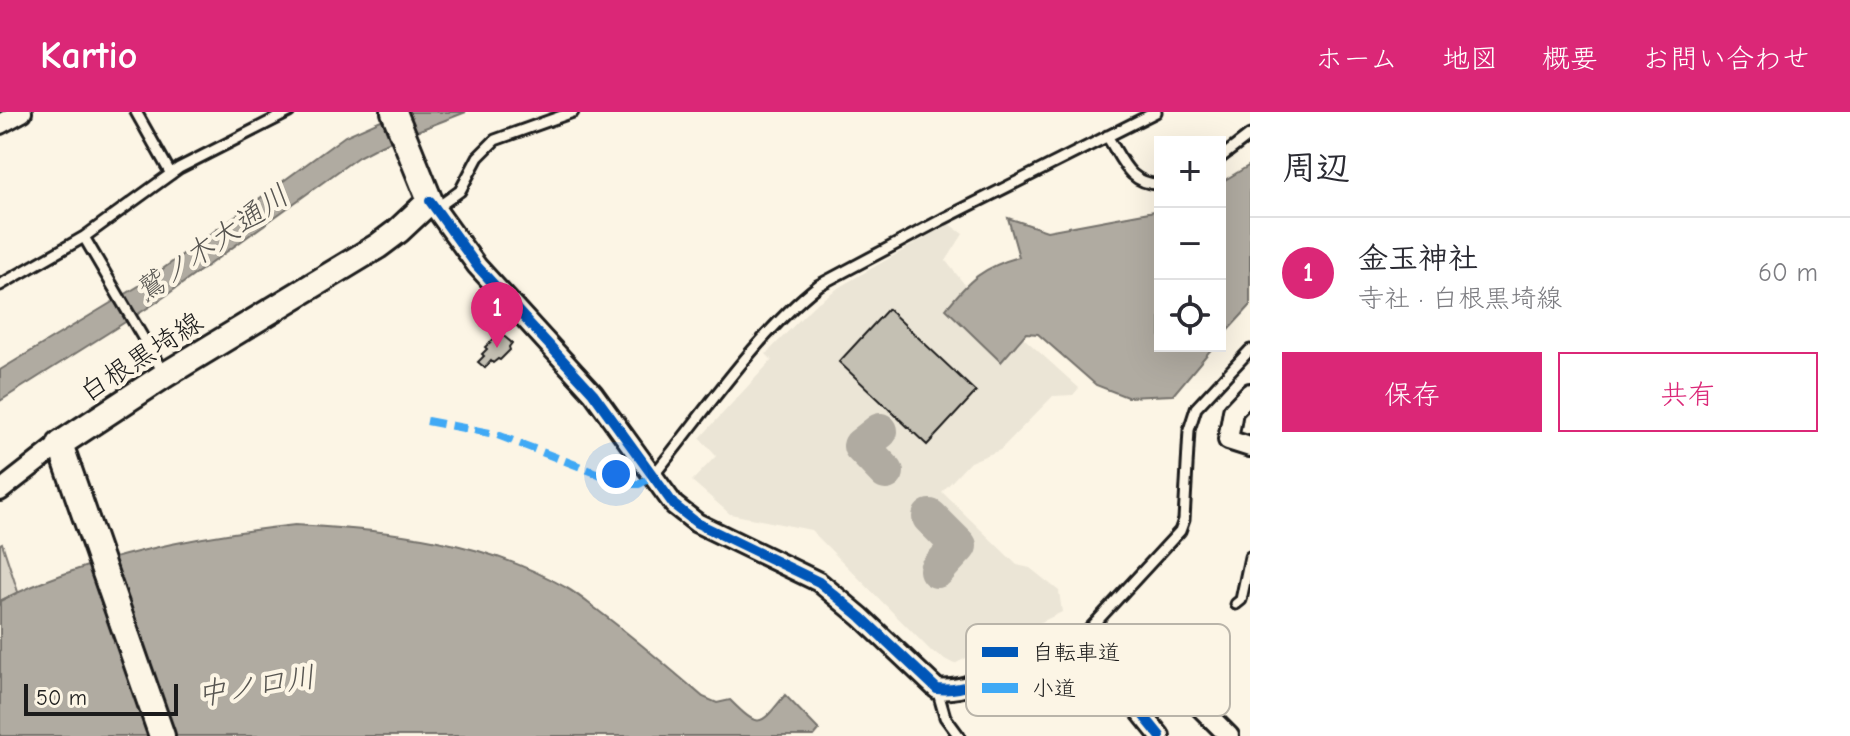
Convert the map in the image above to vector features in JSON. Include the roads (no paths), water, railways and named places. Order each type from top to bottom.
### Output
[{"type":"main road","points":[[394,112],[433,205]]},
{"type":"main road","name":"白根黒埼線","points":[[60,444],[162,370],[378,246],[433,205]]},
{"type":"main road","points":[[60,444],[162,736]]},
{"type":"street","points":[[0,124],[22,112]]},
{"type":"street","points":[[433,205],[477,266],[593,393],[674,505],[697,523],[819,582],[937,689],[966,687]]},
{"type":"street","points":[[1250,393],[1233,411],[1228,440],[1250,447]]},
{"type":"street","points":[[0,491],[60,444]]},
{"type":"street","points":[[1143,716],[1160,736]]},
{"type":"street","points":[[1209,716],[1229,736]]},
{"type":"lane","points":[[136,112],[171,174]]},
{"type":"lane","points":[[0,285],[84,237],[171,174],[289,112]]},
{"type":"lane","points":[[433,205],[460,191],[478,157],[495,140],[573,112]]},
{"type":"lane","points":[[652,477],[761,341],[801,299],[819,285],[1156,112]]},
{"type":"lane","points":[[1226,153],[1250,135]]},
{"type":"lane","points":[[1107,136],[1134,178],[1154,184]]},
{"type":"lane","points":[[84,237],[162,370]]},
{"type":"lane","points":[[1097,624],[1180,531],[1184,520],[1189,430],[1196,408],[1250,350]]},
{"type":"lane","points":[[1236,604],[1241,600],[1250,557]]},
{"type":"lane","points":[[937,689],[945,717],[959,736]]},
{"type":"water","name":"鷲ノ木大通川","points":[[399,112],[466,112],[358,157],[157,302],[0,401],[0,370],[142,284],[345,136]]},
{"type":"water","points":[[1250,165],[1250,306],[1226,332],[1226,208],[1226,179]]},
{"type":"water","points":[[1154,211],[1154,352],[1209,352],[1173,395],[1127,397],[1096,385],[1038,334],[1026,333],[1001,362],[946,309],[978,276],[996,265],[1019,257],[1008,218],[1047,231]]},
{"type":"water","name":"中ノ口川","points":[[295,525],[400,534],[501,558],[534,571],[574,593],[703,697],[717,703],[730,700],[748,716],[759,720],[765,718],[785,695],[819,730],[814,736],[0,736],[0,601],[70,572],[144,550]]},
{"type":"waterway","points":[[880,431],[861,446],[886,472]]},
{"type":"waterway","points":[[930,517],[959,546],[937,570]]},
{"type":"place","name":"金玉神社","points":[[497,348]]}]
